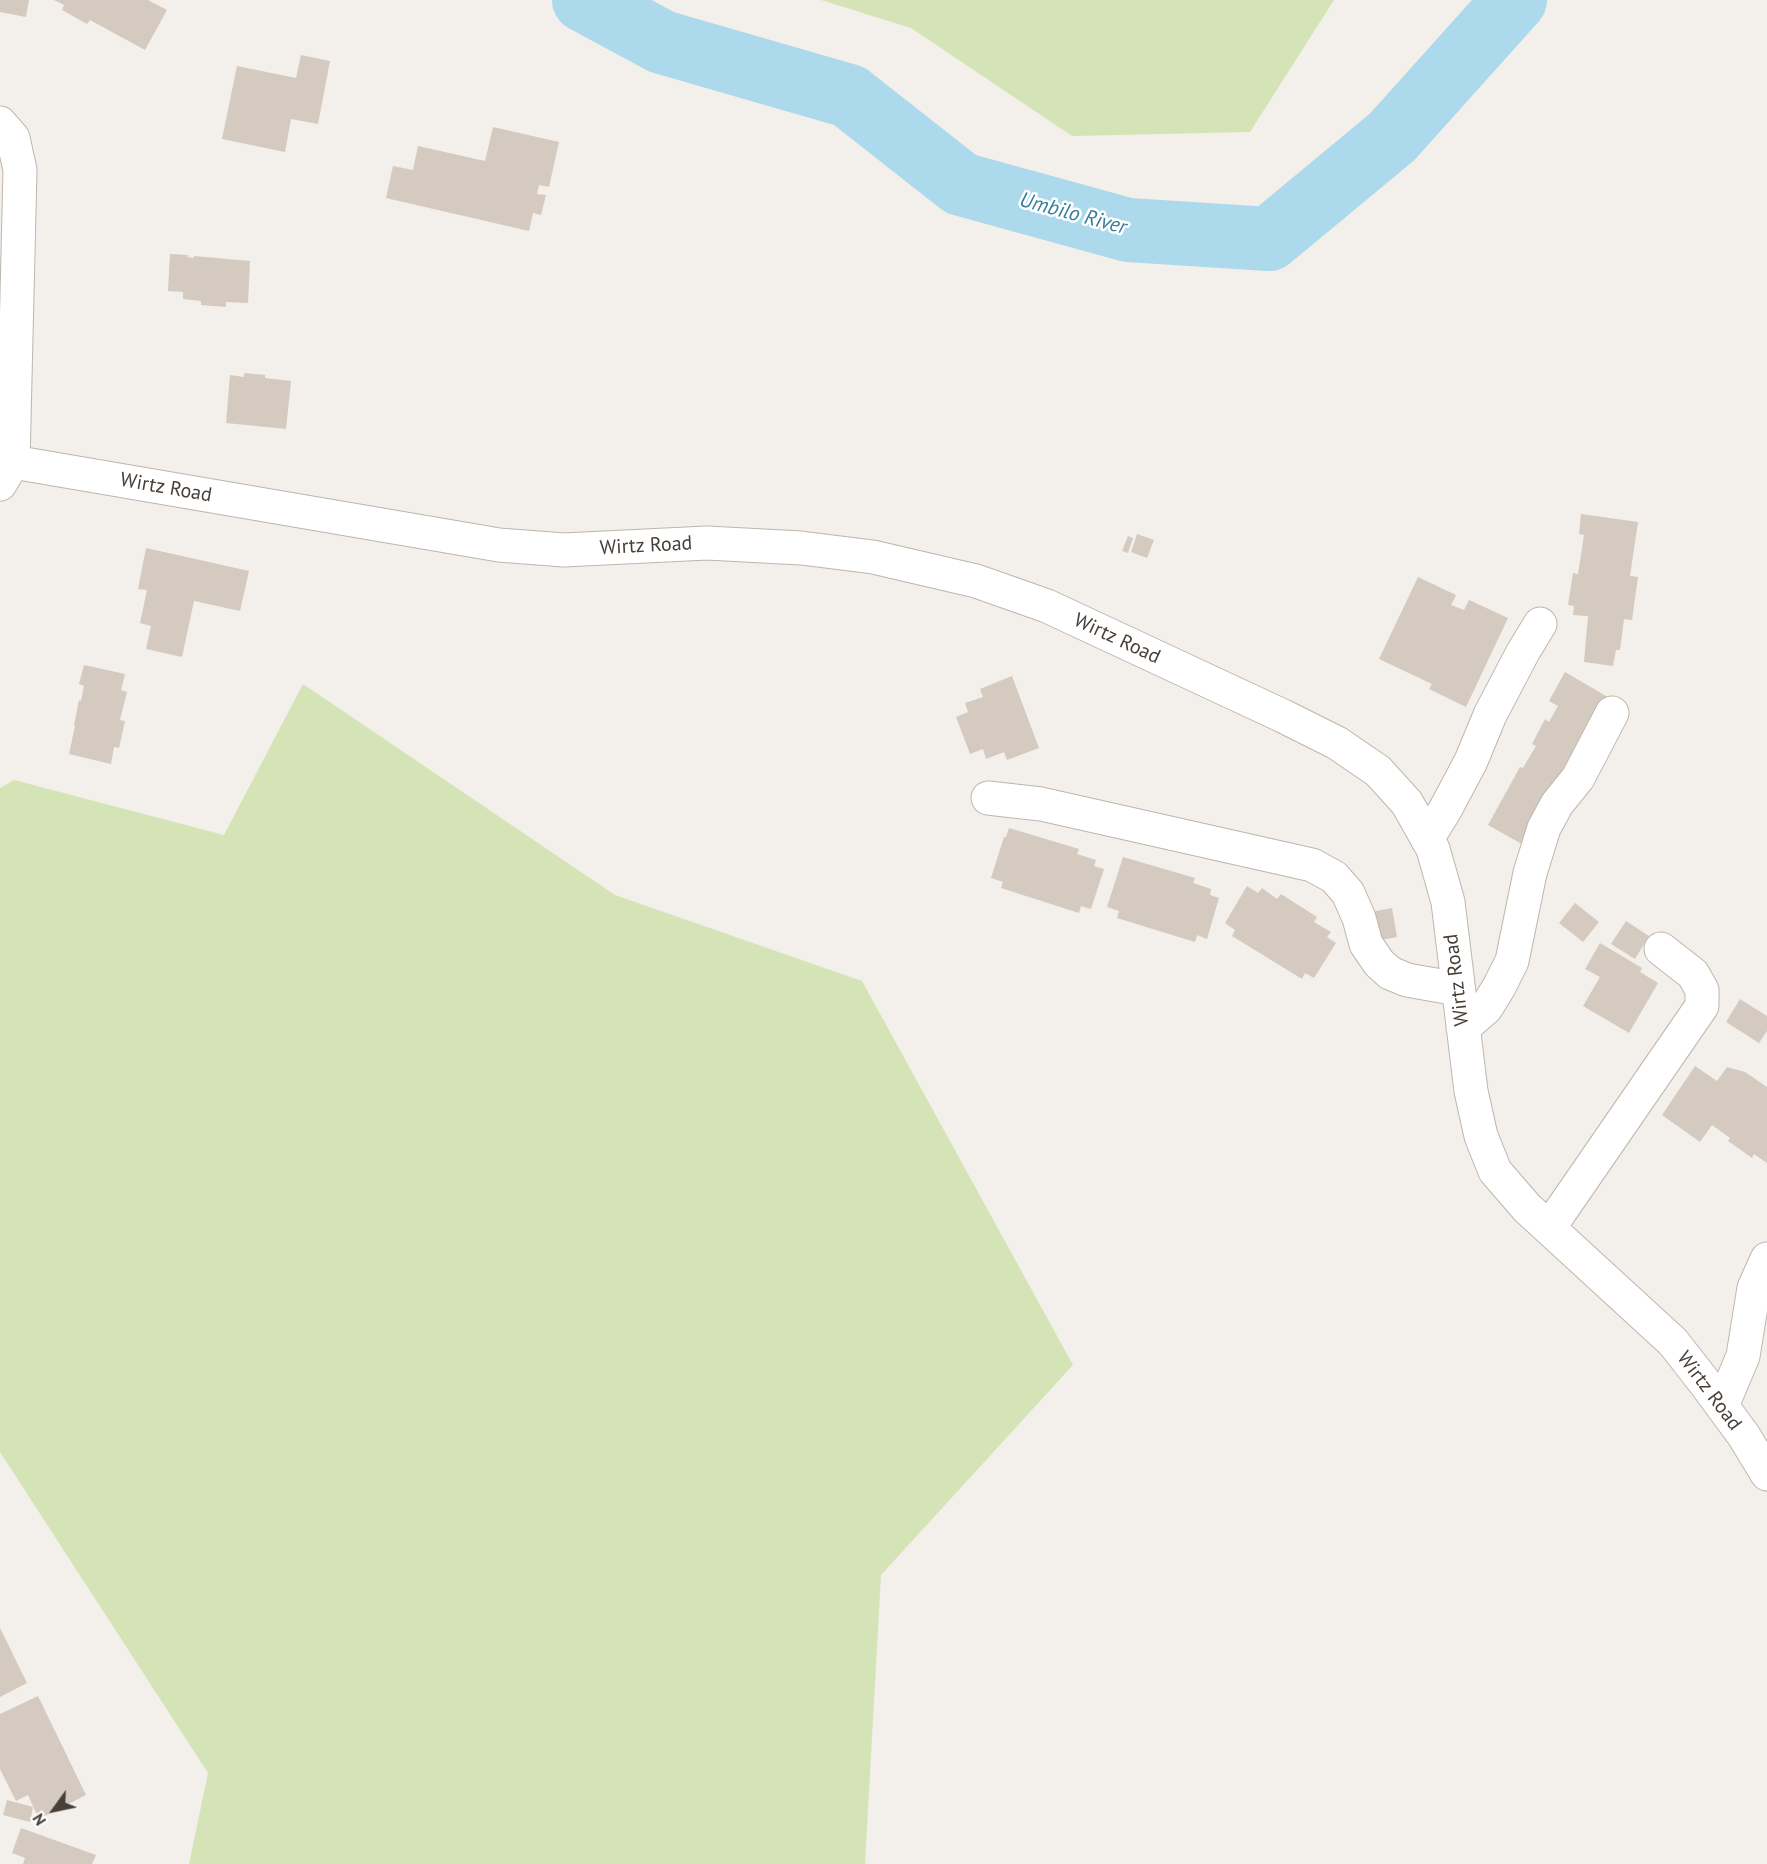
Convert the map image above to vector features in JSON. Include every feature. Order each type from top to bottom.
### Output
[{"type":"street","points":[[0,123],[12,138],[20,170],[6,473]]},
{"type":"street","name":"Wirtz Road","points":[[6,473],[500,545],[564,550],[707,543],[801,548],[873,557],[976,581],[1047,606],[1337,743],[1378,771],[1407,803],[1433,849],[1448,902],[1470,1091],[1481,1136],[1495,1171],[1527,1208],[1673,1342],[1744,1436],[1767,1473]]},
{"type":"street","points":[[1427,839],[1471,761],[1490,715],[1540,624]]},
{"type":"street","points":[[1463,1028],[1486,1008],[1512,961],[1530,873],[1544,828],[1557,804],[1578,777],[1612,713]]},
{"type":"street","points":[[988,798],[1041,804],[1312,865],[1334,877],[1348,893],[1359,918],[1366,944],[1379,963],[1390,973],[1407,980],[1458,989]]},
{"type":"street","points":[[1549,1228],[1702,1006],[1702,990],[1693,974],[1661,949]]},
{"type":"street","points":[[1722,1406],[1743,1356],[1754,1288],[1767,1259]]},
{"type":"green space","points":[[821,0],[1334,0],[1250,132],[1072,136],[911,28]]},
{"type":"green space","points":[[303,684],[615,895],[862,981],[1073,1365],[881,1575],[865,1864],[189,1864],[208,1773],[0,1452],[0,788],[14,780],[224,835]]},
{"type":"building","points":[[0,0],[29,0],[26,17],[0,12]]},
{"type":"building","points":[[54,0],[148,0],[167,10],[145,50],[90,20],[87,24],[62,10],[64,5]]},
{"type":"building","points":[[301,55],[330,61],[318,124],[291,119],[285,152],[222,139],[237,66],[296,78]]},
{"type":"building","points":[[493,127],[559,142],[549,187],[539,185],[537,194],[546,195],[541,215],[533,213],[529,231],[386,198],[393,166],[413,170],[418,146],[485,161]]},
{"type":"building","points":[[170,254],[188,255],[187,257],[194,258],[194,256],[250,261],[248,303],[226,302],[226,307],[201,305],[201,301],[183,299],[183,292],[168,291]]},
{"type":"building","points":[[244,373],[291,381],[286,429],[226,423],[230,375],[244,377]]},
{"type":"building","points":[[1581,514],[1638,522],[1630,576],[1638,577],[1632,620],[1624,619],[1620,650],[1616,650],[1613,666],[1584,662],[1588,616],[1573,615],[1574,606],[1568,605],[1573,573],[1578,574],[1584,535],[1579,534]]},
{"type":"building","points":[[1137,534],[1154,540],[1147,558],[1131,552]]},
{"type":"building","points":[[1128,536],[1133,538],[1128,553],[1122,551]]},
{"type":"building","points":[[146,548],[249,571],[240,611],[194,601],[182,657],[146,649],[151,626],[140,623],[147,590],[138,589]]},
{"type":"building","points":[[1418,577],[1456,595],[1451,605],[1464,610],[1469,600],[1508,618],[1466,707],[1429,689],[1432,684],[1379,659]]},
{"type":"building","points":[[84,665],[125,674],[121,690],[127,692],[120,720],[125,721],[119,748],[114,747],[111,764],[69,754],[79,700],[81,701],[84,686],[79,684]]},
{"type":"building","points":[[1565,672],[1606,696],[1529,848],[1488,825],[1520,767],[1523,768],[1536,746],[1532,744],[1545,719],[1549,722],[1558,706],[1549,701]]},
{"type":"building","points":[[1012,676],[1039,748],[1007,760],[1004,752],[986,759],[983,749],[970,754],[956,717],[968,712],[965,703],[983,697],[980,689]]},
{"type":"building","points":[[1009,828],[1079,849],[1077,854],[1096,860],[1094,866],[1104,869],[1091,909],[1081,906],[1079,913],[1001,888],[1003,882],[991,878]]},
{"type":"building","points":[[1123,857],[1195,878],[1193,883],[1211,889],[1210,895],[1219,898],[1207,939],[1197,935],[1195,942],[1117,918],[1119,911],[1107,907]]},
{"type":"building","points":[[1247,886],[1258,893],[1262,888],[1277,899],[1281,894],[1317,917],[1314,922],[1331,932],[1327,937],[1336,943],[1314,978],[1305,973],[1302,979],[1232,936],[1235,930],[1225,923]]},
{"type":"building","points":[[1575,903],[1599,922],[1583,942],[1559,923]]},
{"type":"building","points":[[1392,908],[1397,937],[1377,941],[1371,912]]},
{"type":"building","points":[[1626,921],[1649,936],[1635,959],[1611,944]]},
{"type":"building","points":[[1600,943],[1642,968],[1640,972],[1658,983],[1629,1033],[1583,1006],[1600,977],[1585,969]]},
{"type":"building","points":[[1740,999],[1767,1016],[1767,1031],[1759,1043],[1726,1022]]},
{"type":"building","points":[[1695,1066],[1717,1081],[1727,1067],[1745,1072],[1767,1087],[1767,1163],[1754,1154],[1752,1158],[1728,1141],[1730,1138],[1712,1125],[1700,1142],[1662,1115]]},
{"type":"building","points":[[0,1628],[27,1683],[0,1697]]},
{"type":"building","points":[[38,1696],[86,1795],[39,1819],[28,1795],[16,1801],[0,1769],[0,1714]]},
{"type":"building","points":[[7,1800],[33,1807],[30,1822],[3,1815]]},
{"type":"building","points":[[21,1828],[96,1855],[92,1864],[23,1864],[25,1858],[12,1853]]},
{"type":"waterway","name":"Umbilo River","points":[[584,0],[662,42],[849,96],[961,184],[1128,230],[1269,239],[1392,137],[1515,0]]}]
